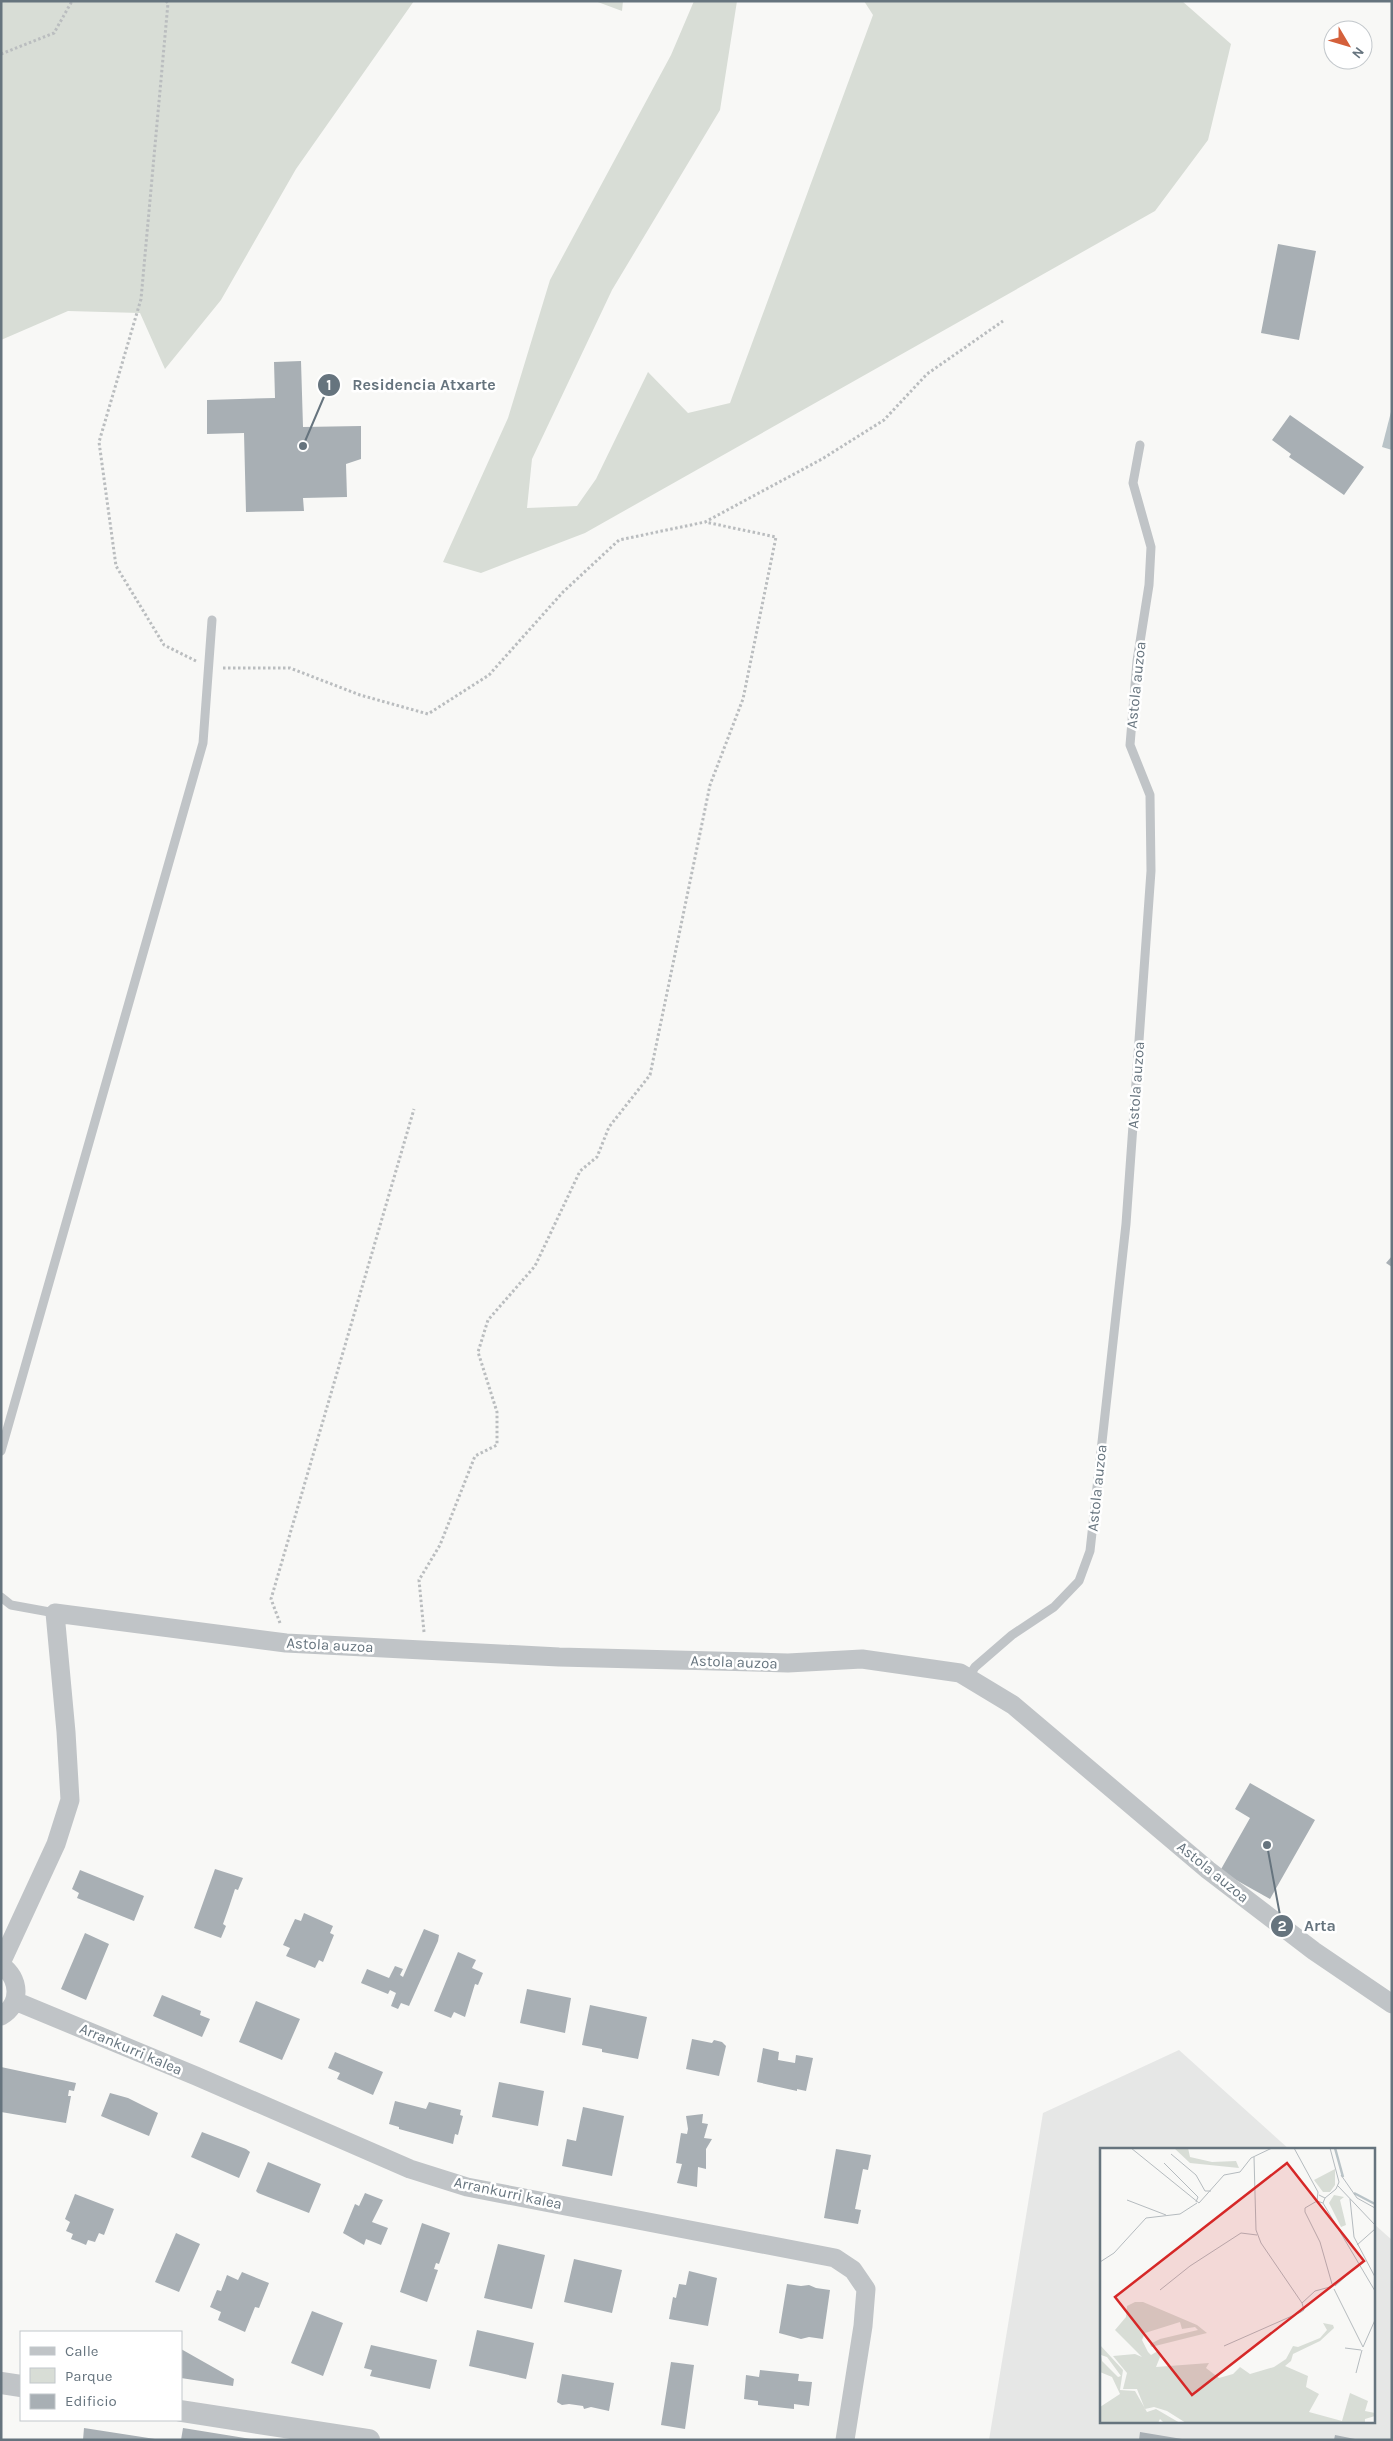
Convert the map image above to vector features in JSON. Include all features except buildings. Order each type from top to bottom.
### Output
[{"type":"street","name":"Astola auzoa","points":[[54,1613],[286,1643],[559,1657],[788,1664],[862,1659],[960,1673],[1013,1705],[1216,1876],[1314,1952],[1392,2004]]},
{"type":"street","points":[[1,2016],[10,2009],[15,2001],[16,1984],[13,1976],[1,1964],[56,1844],[70,1800],[66,1732],[54,1613]]},
{"type":"street","name":"Arrankurri kalea","points":[[15,2001],[196,2076],[410,2169],[467,2187],[835,2258],[854,2270],[866,2289],[863,2326],[845,2440]]},
{"type":"street","points":[[1,2383],[20,2386]]},
{"type":"street","points":[[182,2411],[369,2440]]},
{"type":"lane","name":"Astola auzoa","points":[[968,1678],[975,1667],[1012,1634],[1054,1607],[1079,1582],[1090,1551],[1126,1224],[1151,871],[1150,795],[1130,745],[1137,661],[1149,585],[1150,566],[1150,547],[1133,483],[1140,445]]},
{"type":"lane","points":[[1,1451],[203,743],[212,620]]},
{"type":"lane","points":[[1,1597],[11,1606],[54,1613]]},
{"type":"path","points":[[1,54],[54,33],[72,1]]},
{"type":"path","points":[[166,1],[168,3],[141,299],[99,442],[116,566],[164,645],[208,668],[290,668],[360,695],[428,714],[489,675],[563,592],[620,540],[705,522],[822,459],[884,420],[927,374],[1003,321]]},
{"type":"path","points":[[432,1650],[422,1628],[419,1580],[440,1544],[475,1456],[497,1445],[497,1412],[478,1352],[488,1320],[535,1266],[580,1171],[598,1157],[609,1127],[650,1074],[710,785],[743,699],[776,537],[705,522]]},
{"type":"path","points":[[286,1643],[271,1599],[414,1109]]},
{"type":"shaded area","points":[[1392,408],[1392,450],[1382,447]]},
{"type":"shaded area","points":[[1179,2050],[1288,2148],[1100,2148],[1100,2424],[1376,2424],[1376,2226],[1392,2240],[1392,2440],[989,2440],[1043,2113]]},
{"type":"green space","points":[[1,1],[414,1],[296,169],[221,300],[165,369],[140,313],[68,311],[1,340]]},
{"type":"green space","points":[[595,1],[623,1],[622,11]]},
{"type":"green space","points":[[694,1],[737,1],[720,110],[612,290],[532,459],[527,508],[577,506],[596,479],[648,372],[688,413],[730,403],[873,15],[864,1],[1182,1],[1231,44],[1208,140],[1155,211],[585,533],[481,573],[443,562],[508,418],[550,280],[671,55]]},
{"type":"place","name":"Residencia Atxarte","points":[[303,446]]},
{"type":"place","name":"Arta","points":[[1267,1845]]}]
